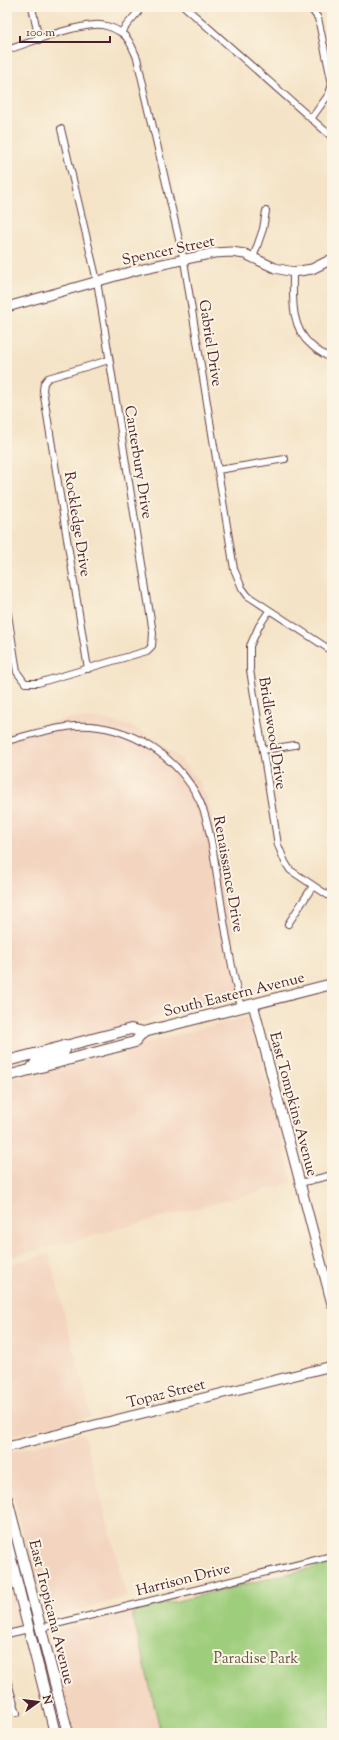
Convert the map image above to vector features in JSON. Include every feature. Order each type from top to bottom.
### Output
[{"type":"main road","name":"South Eastern Avenue","points":[[7,1061],[131,1029],[144,1032],[332,984]]},
{"type":"main road","points":[[89,1054],[90,1048],[94,1045],[112,1040],[120,1032]]},
{"type":"main road","name":"South Eastern Avenue","points":[[7,1076],[134,1042],[144,1032]]},
{"type":"main road","points":[[30,1070],[38,1060],[63,1053],[65,1050],[65,1045]]},
{"type":"main road","name":"East Tropicana Avenue","points":[[7,1499],[68,1733]]},
{"type":"main road","name":"East Tropicana Avenue","points":[[7,1543],[55,1733]]},
{"type":"main road","points":[[21,1597],[28,1605],[34,1625],[40,1628]]},
{"type":"main road","points":[[29,1629],[35,1634],[42,1660],[54,1682]]},
{"type":"street","points":[[32,7],[39,40]]},
{"type":"street","points":[[7,50],[81,27],[95,25],[106,26],[121,32],[142,7]]},
{"type":"street","points":[[185,7],[332,137]]},
{"type":"street","points":[[311,119],[329,94],[332,84],[318,18],[312,10]]},
{"type":"street","name":"Gabriel Drive","points":[[121,32],[133,48],[137,58],[184,261],[234,569],[242,588],[248,596],[332,651]]},
{"type":"street","name":"Canterbury Drive","points":[[61,129],[97,281],[153,632],[152,646],[147,651],[88,669]]},
{"type":"street","points":[[253,258],[264,229],[266,211]]},
{"type":"street","name":"Spencer Street","points":[[7,306],[144,268],[225,252],[236,253],[253,258],[275,268],[293,272],[312,269],[332,259]]},
{"type":"street","points":[[293,272],[295,319],[310,345],[332,359]]},
{"type":"street","name":"Rockledge Drive","points":[[88,669],[44,398],[44,383],[48,378],[109,360]]},
{"type":"street","points":[[218,470],[285,458]]},
{"type":"street","points":[[7,608],[17,672],[25,683],[38,683],[88,669]]},
{"type":"street","name":"Bridlewood Drive","points":[[269,611],[259,626],[250,646],[250,670],[278,845],[284,862],[290,870],[313,886]]},
{"type":"street","name":"Renaissance Drive","points":[[7,741],[55,729],[76,726],[102,728],[129,734],[153,747],[174,764],[191,786],[204,810],[211,836],[232,974],[241,1007]]},
{"type":"street","points":[[263,750],[295,745]]},
{"type":"street","points":[[288,924],[313,886],[332,898]]},
{"type":"street","name":"East Tompkins Avenue","points":[[253,1004],[332,1304]]},
{"type":"street","points":[[300,1183],[332,1175]]},
{"type":"street","name":"Topaz Street","points":[[7,1447],[332,1366]]},
{"type":"street","name":"Harrison Drive","points":[[40,1628],[332,1556]]},
{"type":"street","points":[[7,1634],[29,1629]]},
{"type":"street","points":[[7,1680],[17,1713]]},
{"type":"shaded area","points":[[75,718],[103,719],[131,726],[157,740],[180,758],[198,781],[209,803],[219,834],[240,972],[246,993],[7,1058],[7,733],[54,721]]},
{"type":"shaded area","points":[[250,1016],[292,1183],[7,1258],[7,1079]]},
{"type":"shaded area","points":[[49,1254],[91,1416],[7,1437],[7,1265]]},
{"type":"shaded area","points":[[84,1433],[127,1597],[46,1619],[7,1472],[7,1453]]},
{"type":"shaded area","points":[[7,1576],[20,1625],[7,1629]]},
{"type":"shaded area","points":[[132,1612],[161,1733],[74,1733],[49,1632]]},
{"type":"green space","name":"Paradise Park","points":[[332,1563],[332,1733],[161,1733],[132,1612]]}]
